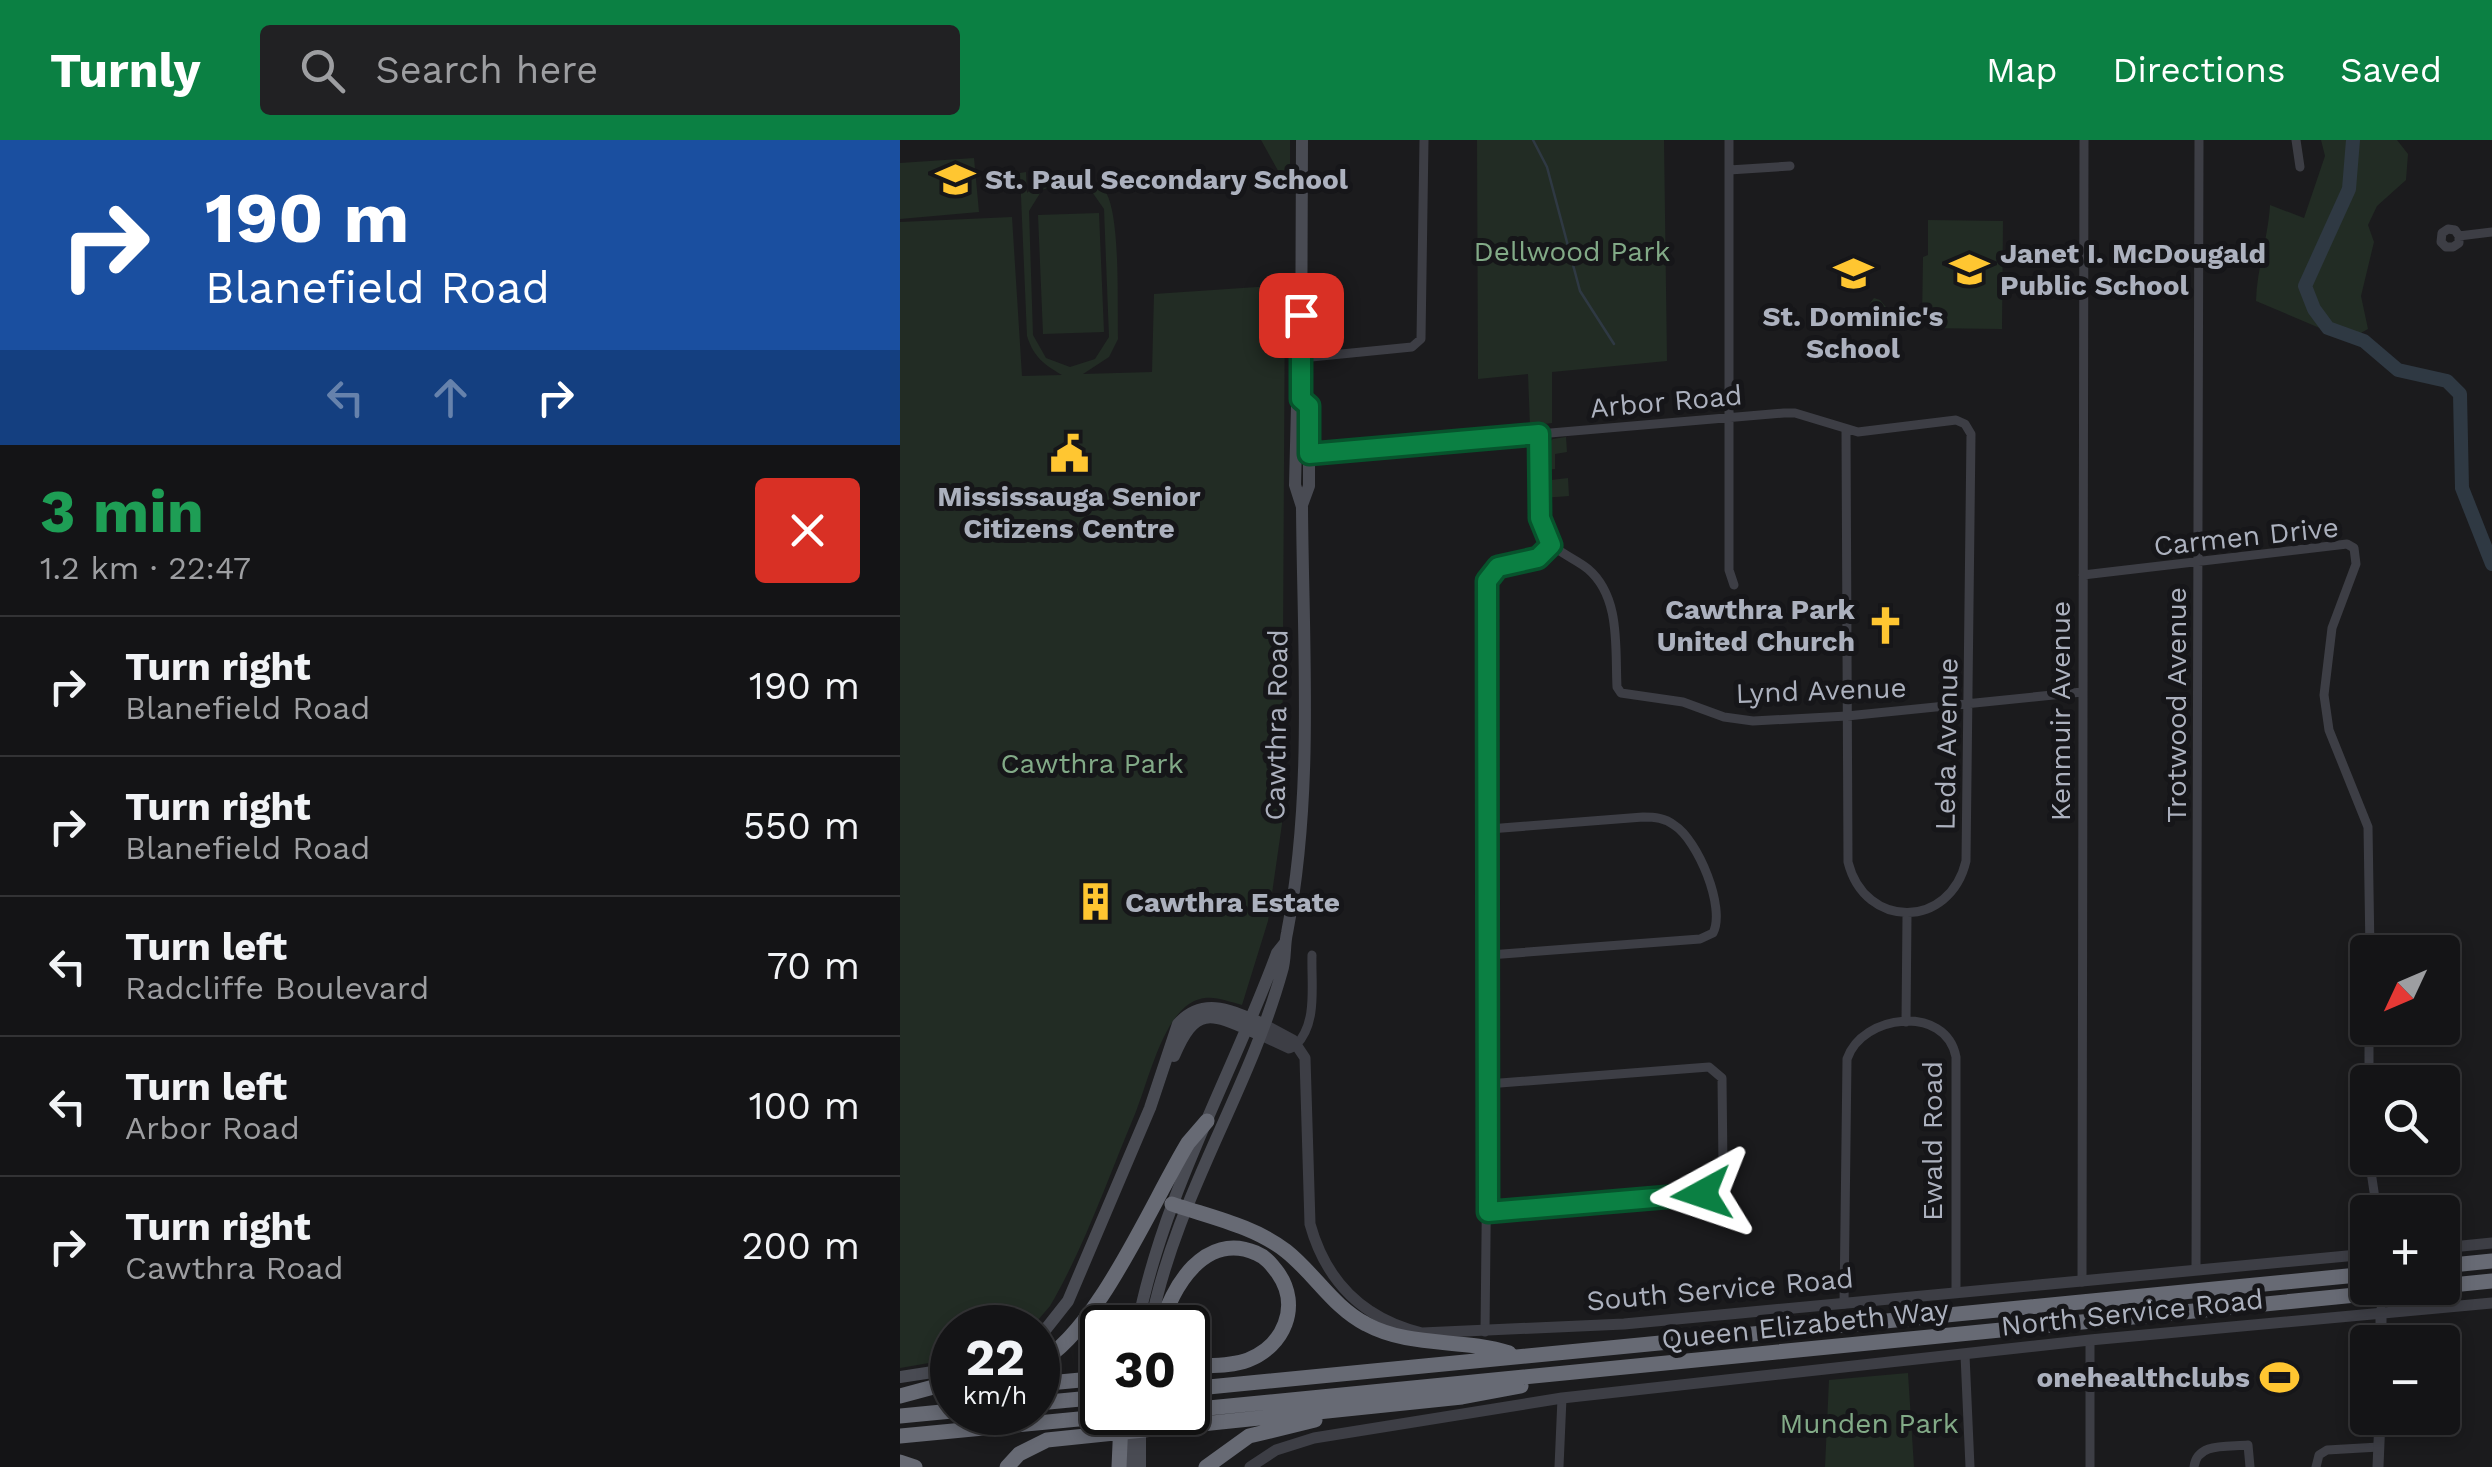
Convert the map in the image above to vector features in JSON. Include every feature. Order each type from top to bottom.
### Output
[{"type":"highway","points":[[1060,1350],[1086,1319],[1188,1142],[1208,1121]]},
{"type":"highway","points":[[1178,1206],[1273,1242],[1346,1312],[1367,1325],[1396,1336],[1493,1348],[1518,1356]]},
{"type":"highway","points":[[1167,1305],[1183,1276],[1198,1261],[1218,1252],[1237,1248],[1270,1262],[1288,1293],[1290,1311],[1279,1338],[1267,1350],[1236,1364],[1210,1366]]},
{"type":"highway","points":[[2460,1264],[2492,1261]]},
{"type":"highway","name":"Queen Elizabeth Way","points":[[1210,1387],[2350,1276]]},
{"type":"highway","points":[[2460,1285],[2492,1282]]},
{"type":"highway","name":"Queen Elizabeth Way","points":[[1210,1408],[2350,1296]]},
{"type":"highway","points":[[1007,1467],[1020,1454],[1047,1440],[1462,1396],[1634,1366]]},
{"type":"highway","points":[[900,1397],[930,1388]]},
{"type":"highway","points":[[900,1397],[930,1394]]},
{"type":"highway","points":[[1206,1467],[1249,1436],[1385,1404]]},
{"type":"highway","points":[[900,1416],[930,1413]]},
{"type":"highway","points":[[900,1436],[1080,1419]]},
{"type":"highway","points":[[900,1462],[916,1467]]},
{"type":"main road","name":"Cawthra Road","points":[[1142,1305],[1151,1267],[1255,1026],[1277,953],[1285,943],[1298,871],[1302,786],[1302,507],[1308,486],[1302,454],[1309,406],[1301,399],[1302,140]]},
{"type":"main road","points":[[1060,1311],[1068,1301],[1150,1108],[1175,1030],[1183,1018],[1206,1007],[1222,1008],[1255,1026]]},
{"type":"main road","name":"Cawthra Road","points":[[1156,1305],[1178,1206],[1208,1121],[1255,1026]]},
{"type":"main road","points":[[900,1377],[930,1372]]},
{"type":"main road","points":[[1127,1458],[1140,1467]]},
{"type":"street","points":[[1301,358],[1412,348],[1422,339],[1424,140]]},
{"type":"street","points":[[1729,140],[1729,570],[1734,586]]},
{"type":"street","name":"Kenmuir Avenue","points":[[2082,1282],[2084,140]]},
{"type":"street","name":"Trotwood Avenue","points":[[2196,1270],[2199,140]]},
{"type":"street","points":[[2296,140],[2300,167]]},
{"type":"street","points":[[1730,170],[1790,166]]},
{"type":"street","points":[[2460,236],[2492,232]]},
{"type":"street","name":"Arbor Road","points":[[1302,454],[1795,413],[1858,432],[1956,420],[1965,424],[1970,434]]},
{"type":"street","points":[[1844,1304],[1847,1059],[1863,1034],[1906,1022],[1907,915],[1873,901],[1851,872],[1848,850],[1846,430]]},
{"type":"street","points":[[1486,1332],[1490,955],[1487,581],[1498,567],[1538,558],[1551,545],[1540,518],[1539,434]]},
{"type":"street","name":"Leda Avenue","points":[[1907,915],[1942,901],[1964,872],[1970,434]]},
{"type":"street","name":"Carmen Drive","points":[[2083,576],[2350,544],[2356,551],[2356,564],[2332,628],[2324,695],[2329,730],[2368,827],[2370,935]]},
{"type":"street","name":"Lynd Avenue","points":[[1551,545],[1586,568],[1608,595],[1617,687],[1621,693],[1683,702],[1724,717],[1753,721],[1848,716],[2082,692]]},
{"type":"street","points":[[1489,830],[1643,817],[1664,820],[1682,831],[1698,854],[1710,883],[1718,923],[1713,934],[1700,939],[1490,955]]},
{"type":"street","points":[[1255,1026],[1289,1048],[1296,1045],[1308,1030],[1310,1019],[1312,955]]},
{"type":"street","name":"Ewald Road","points":[[1906,1022],[1943,1030],[1953,1043],[1956,1057],[1956,1293]]},
{"type":"street","name":"South Service Road","points":[[1296,1045],[1307,1068],[1310,1224],[1317,1250],[1330,1274],[1364,1308],[1392,1324],[1422,1333],[1624,1324],[2350,1256]]},
{"type":"street","points":[[1488,1084],[1709,1067],[1722,1078],[1723,1168],[1716,1186],[1702,1194],[1488,1212]]},
{"type":"street","points":[[2460,1246],[2492,1243]]},
{"type":"street","name":"North Service Road","points":[[1250,1467],[1268,1453],[1299,1442],[1562,1398],[2090,1340],[2492,1303]]},
{"type":"street","points":[[2382,1312],[2382,1325]]},
{"type":"street","points":[[2090,1340],[2090,1467]]},
{"type":"street","points":[[1966,1355],[1970,1467]]},
{"type":"street","points":[[1560,1467],[1562,1398]]},
{"type":"street","points":[[2378,1467],[2379,1435]]},
{"type":"street","points":[[2194,1467],[2195,1458],[2204,1450],[2248,1445],[2250,1467]]},
{"type":"street","points":[[2316,1467],[2319,1455],[2327,1450],[2379,1447]]},
{"type":"green space","points":[[1261,140],[1290,140],[1290,171],[1281,176]]},
{"type":"green space","name":"Dellwood Park","points":[[1477,140],[1664,140],[1667,361],[1552,372],[1552,423],[1530,426],[1528,374],[1478,379]]},
{"type":"green space","points":[[2321,140],[2397,140],[2408,154],[2406,180],[2377,206],[2368,225],[2374,242],[2361,296],[2368,329],[2348,340],[2256,301],[2270,205],[2304,218],[2325,156]]},
{"type":"green space","points":[[974,158],[979,212],[900,219],[900,163]]},
{"type":"green space","name":"Cawthra Park","points":[[1071,171],[1085,176],[1105,191],[1114,219],[1118,339],[1109,357],[1083,374],[1152,372],[1154,294],[1285,285],[1282,824],[1268,921],[1242,1005],[1202,998],[1189,1004],[1171,1025],[1085,1236],[1051,1305],[930,1305],[930,1363],[900,1368],[900,222],[1012,217],[1022,376],[1062,375],[1041,360],[1027,336],[1020,173],[1026,172],[1027,193],[1047,178]],"holes":[[[1066,181],[1090,189],[1104,209],[1109,337],[1095,359],[1070,367],[1046,358],[1033,335],[1029,211],[1042,190]]]},
{"type":"green space","points":[[1099,213],[1104,332],[1043,334],[1038,215]]},
{"type":"green space","points":[[1928,220],[2003,221],[2002,329],[1927,328],[1922,321]]},
{"type":"green space","points":[[1874,298],[1891,313],[1882,325],[1867,320]]},
{"type":"green space","points":[[1566,437],[1567,452],[1555,454],[1555,469],[1543,470],[1544,446],[1553,439]]},
{"type":"green space","points":[[1568,478],[1569,496],[1542,498],[1543,481]]},
{"type":"green space","name":"Munden Park","points":[[1908,1373],[1914,1467],[1825,1467],[1829,1380]]},
{"type":"waterway","points":[[1533,140],[1547,167],[1580,291],[1614,344]]},
{"type":"waterway","points":[[2353,140],[2349,189],[2305,286],[2314,309],[2328,328],[2364,341],[2398,370],[2447,381],[2460,394],[2462,488],[2492,564]]},
{"type":"place","name":"St. Paul Secondary School","points":[[955,179]]},
{"type":"place","name":"Janet I. McDougald Public School","points":[[1970,269]]},
{"type":"place","name":"St. Dominic's School","points":[[1853,274]]},
{"type":"place","name":"Mississauga Senior Citizens Centre","points":[[1069,454]]},
{"type":"place","name":"Cawthra Park United Church","points":[[1885,625]]},
{"type":"place","name":"Cawthra Estate","points":[[1095,902]]},
{"type":"place","name":"onehealthclubs","points":[[2280,1377]]},
{"type":"route","points":[[1301,315],[1301,399],[1309,406],[1309,454],[1539,434],[1540,518],[1551,545],[1538,558],[1498,567],[1487,581],[1488,1212],[1702,1194]]}]
